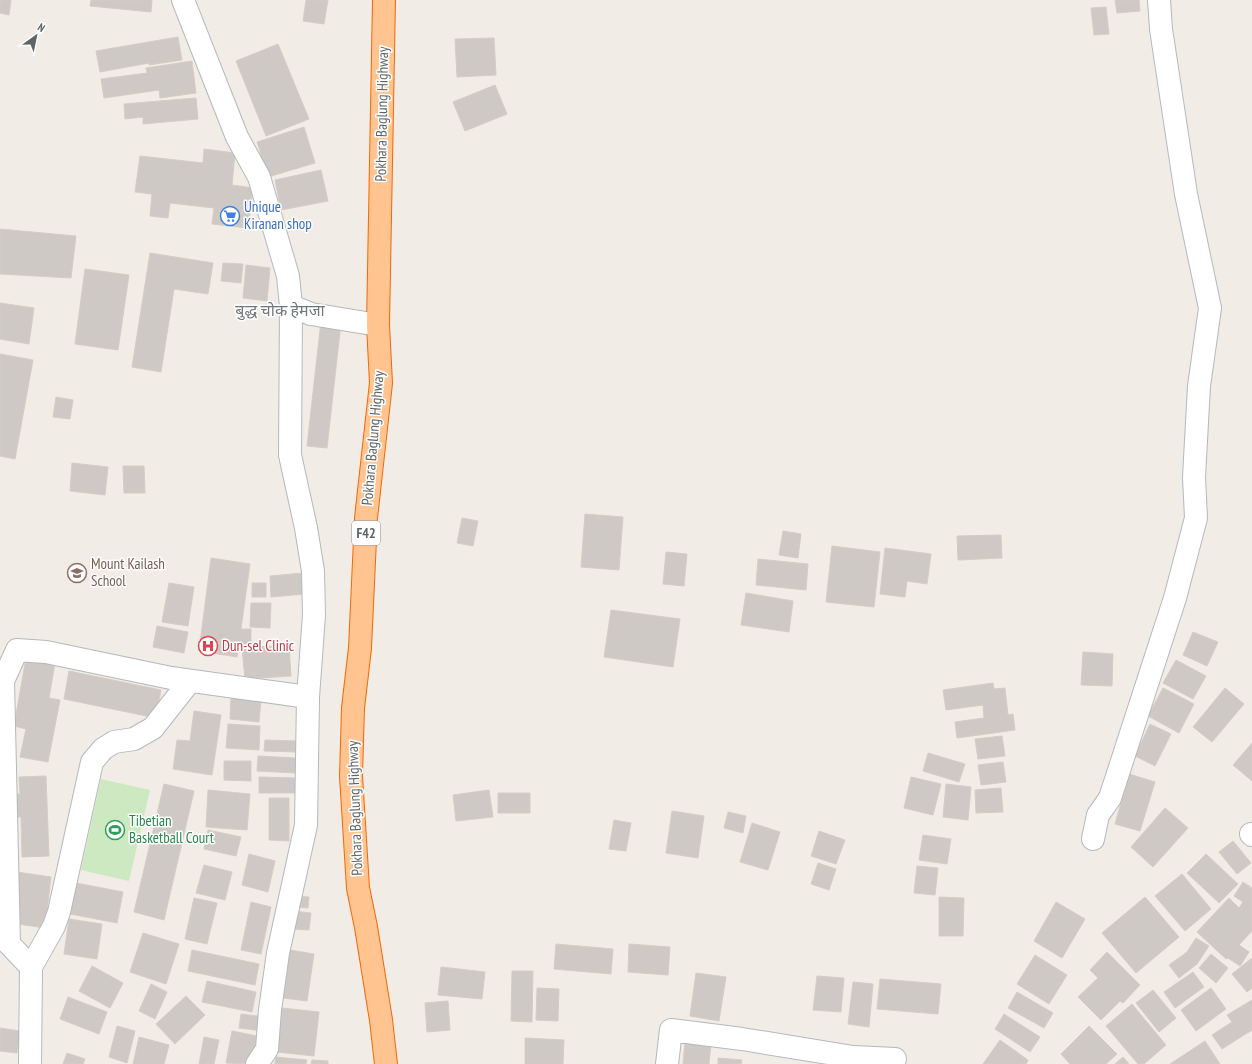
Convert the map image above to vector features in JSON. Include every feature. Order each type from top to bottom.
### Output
[{"type":"highway","name":"Pokhara Baglung Highway","points":[[384,0],[378,325],[381,383],[366,518],[360,648],[353,708],[351,776],[358,888],[381,1020],[386,1064]]},
{"type":"street","points":[[183,0],[237,137],[259,177],[288,276],[291,306],[290,455],[306,528],[313,571],[314,615],[308,697],[306,825],[278,953],[270,1010],[267,1049],[257,1064]]},
{"type":"street","points":[[1093,839],[1098,816],[1110,798],[1175,598],[1196,518],[1194,477],[1199,386],[1210,308],[1186,194],[1161,29],[1159,0]]},
{"type":"street","points":[[291,306],[311,314],[378,325]]},
{"type":"street","points":[[31,967],[9,944],[1,681],[17,650],[46,652],[171,678],[308,697]]},
{"type":"street","points":[[30,1064],[31,967],[54,926],[59,912],[92,762],[104,749],[114,742],[134,739],[153,728],[190,681]]},
{"type":"street","points":[[667,1064],[671,1030],[742,1039],[853,1057],[895,1059]]},
{"type":"green space","name":"Tibetian Basketball Court","points":[[101,779],[150,790],[129,881],[81,870]]},
{"type":"building","points":[[0,0],[11,0],[9,15],[0,13]]},
{"type":"building","points":[[91,0],[152,0],[151,12],[90,6]]},
{"type":"building","points":[[306,0],[328,0],[324,24],[303,21]]},
{"type":"building","points":[[1115,0],[1139,0],[1140,11],[1117,13]]},
{"type":"building","points":[[1106,7],[1109,34],[1094,35],[1091,8]]},
{"type":"building","points":[[178,37],[182,60],[149,65],[149,63],[100,72],[96,51]]},
{"type":"building","points":[[494,38],[496,75],[457,77],[455,39]]},
{"type":"building","points":[[278,44],[309,119],[266,136],[236,61]]},
{"type":"building","points":[[192,61],[196,93],[160,98],[159,90],[104,98],[101,79],[147,73],[146,68]]},
{"type":"building","points":[[495,85],[507,114],[465,131],[453,102]]},
{"type":"building","points":[[196,98],[198,119],[143,124],[143,117],[125,119],[124,104]]},
{"type":"building","points":[[304,127],[315,163],[268,177],[257,142]]},
{"type":"building","points":[[204,149],[235,153],[232,185],[253,188],[248,228],[212,224],[214,208],[170,203],[168,218],[150,216],[152,194],[135,192],[140,156],[203,163]]},
{"type":"building","points":[[321,170],[328,201],[281,210],[275,180]]},
{"type":"building","points":[[0,229],[76,236],[71,278],[0,274]]},
{"type":"building","points":[[150,253],[213,263],[208,294],[174,289],[161,372],[132,367]]},
{"type":"building","points":[[223,263],[243,264],[241,283],[221,281]]},
{"type":"building","points":[[246,265],[270,268],[267,301],[243,298]]},
{"type":"building","points":[[85,269],[129,275],[118,350],[75,344]]},
{"type":"building","points":[[0,303],[34,308],[29,344],[0,339]]},
{"type":"building","points":[[321,321],[341,323],[327,448],[307,446]]},
{"type":"building","points":[[0,354],[33,360],[15,459],[0,456]]},
{"type":"building","points":[[56,397],[73,400],[70,419],[53,417]]},
{"type":"building","points":[[72,463],[108,467],[105,495],[70,491]]},
{"type":"building","points":[[123,466],[144,466],[145,493],[124,493]]},
{"type":"building","points":[[585,514],[623,517],[619,570],[581,567]]},
{"type":"building","points":[[462,518],[478,521],[473,546],[457,543]]},
{"type":"building","points":[[783,531],[801,534],[798,558],[779,555]]},
{"type":"building","points":[[1001,535],[1002,558],[958,560],[957,536]]},
{"type":"building","points":[[832,546],[880,552],[874,607],[826,602]]},
{"type":"building","points":[[885,548],[931,554],[927,584],[907,581],[905,597],[880,594]]},
{"type":"building","points":[[666,552],[687,554],[684,586],[663,584]]},
{"type":"building","points":[[211,558],[250,564],[241,629],[251,629],[251,645],[239,644],[237,657],[199,651]]},
{"type":"building","points":[[758,559],[808,564],[806,590],[756,585]]},
{"type":"building","points":[[303,573],[305,594],[271,597],[270,576]]},
{"type":"building","points":[[169,583],[194,587],[188,626],[162,622]]},
{"type":"building","points":[[252,583],[266,583],[266,597],[252,597]]},
{"type":"building","points":[[746,593],[793,601],[789,632],[741,625]]},
{"type":"building","points":[[251,603],[271,603],[270,628],[250,627]]},
{"type":"building","points":[[611,610],[680,619],[673,667],[604,657]]},
{"type":"building","points":[[157,626],[188,632],[184,653],[153,647]]},
{"type":"building","points":[[1193,632],[1218,642],[1207,666],[1183,655]]},
{"type":"building","points":[[289,645],[291,676],[245,679],[242,648]]},
{"type":"building","points":[[1083,652],[1113,654],[1112,686],[1081,685]]},
{"type":"building","points":[[26,658],[55,663],[49,698],[60,700],[48,762],[20,757],[26,729],[14,726]]},
{"type":"building","points":[[1176,660],[1206,676],[1193,699],[1163,683]]},
{"type":"building","points":[[69,671],[161,690],[156,718],[64,699]]},
{"type":"building","points":[[993,683],[994,689],[1005,688],[1008,715],[1013,714],[1015,730],[957,738],[955,722],[984,718],[983,705],[946,710],[943,690]]},
{"type":"building","points":[[1163,688],[1194,704],[1179,733],[1148,716]]},
{"type":"building","points":[[1225,688],[1244,704],[1212,742],[1193,727]]},
{"type":"building","points":[[231,698],[261,700],[259,722],[230,719]]},
{"type":"building","points":[[194,711],[221,715],[212,775],[173,769],[177,740],[190,741]]},
{"type":"building","points":[[228,724],[260,726],[259,750],[226,748]]},
{"type":"building","points":[[1150,724],[1171,734],[1155,766],[1135,756]]},
{"type":"building","points":[[1002,736],[1005,756],[978,759],[975,739]]},
{"type":"building","points":[[265,740],[297,741],[297,752],[264,751]]},
{"type":"building","points":[[1252,743],[1252,781],[1233,765]]},
{"type":"building","points":[[928,753],[965,764],[959,782],[923,771]]},
{"type":"building","points":[[258,756],[296,758],[295,773],[257,771]]},
{"type":"building","points":[[224,761],[251,761],[251,781],[224,780]]},
{"type":"building","points":[[1003,762],[1006,782],[981,785],[978,765]]},
{"type":"building","points":[[1129,774],[1155,782],[1140,831],[1115,824]]},
{"type":"building","points":[[46,776],[49,856],[22,857],[21,817],[9,817],[9,794],[20,794],[19,777]]},
{"type":"building","points":[[259,777],[296,778],[295,793],[259,793]]},
{"type":"building","points":[[911,777],[941,784],[933,815],[904,808]]},
{"type":"building","points":[[164,784],[194,791],[164,920],[134,912]]},
{"type":"building","points":[[946,784],[971,787],[968,820],[943,817]]},
{"type":"building","points":[[1001,788],[1003,812],[976,813],[975,790]]},
{"type":"building","points":[[208,790],[250,794],[247,830],[206,827]]},
{"type":"building","points":[[489,790],[493,817],[456,821],[453,795]]},
{"type":"building","points":[[498,793],[530,793],[530,813],[498,813]]},
{"type":"building","points":[[269,798],[289,798],[289,841],[269,840]]},
{"type":"building","points":[[1165,808],[1188,828],[1153,867],[1131,847]]},
{"type":"building","points":[[672,811],[704,816],[698,858],[666,853]]},
{"type":"building","points":[[728,812],[746,816],[743,833],[724,828]]},
{"type":"building","points":[[614,820],[631,823],[626,851],[609,849]]},
{"type":"building","points":[[752,823],[780,832],[768,870],[740,862]]},
{"type":"building","points":[[208,830],[241,837],[236,856],[204,849]]},
{"type":"building","points":[[819,831],[845,840],[836,864],[811,856]]},
{"type":"building","points":[[923,835],[951,839],[947,864],[919,860]]},
{"type":"building","points":[[1233,841],[1251,863],[1237,874],[1219,852]]},
{"type":"building","points":[[249,854],[275,861],[268,892],[242,885]]},
{"type":"building","points":[[1206,854],[1238,884],[1219,903],[1187,873]]},
{"type":"building","points":[[818,863],[836,869],[829,890],[811,884]]},
{"type":"building","points":[[204,865],[232,872],[225,900],[196,893]]},
{"type":"building","points":[[917,866],[938,868],[935,895],[914,893]]},
{"type":"building","points":[[17,872],[51,877],[45,928],[11,923]]},
{"type":"building","points":[[1182,874],[1211,909],[1185,931],[1155,896]]},
{"type":"building","points":[[71,882],[123,892],[117,923],[65,913]]},
{"type":"building","points":[[1243,882],[1252,888],[1252,931],[1239,945],[1249,952],[1240,966],[1228,958],[1226,959],[1197,932],[1229,898],[1239,908],[1243,902],[1234,896]]},
{"type":"building","points":[[294,896],[309,897],[308,908],[294,907]]},
{"type":"building","points":[[939,897],[964,898],[963,936],[939,936]]},
{"type":"building","points":[[1145,897],[1179,937],[1136,973],[1102,933]]},
{"type":"building","points":[[194,898],[217,903],[207,944],[185,939]]},
{"type":"building","points":[[251,902],[271,907],[261,954],[241,950]]},
{"type":"building","points":[[1056,902],[1085,919],[1062,958],[1034,941]]},
{"type":"building","points":[[292,911],[311,913],[309,930],[291,929]]},
{"type":"building","points":[[69,919],[102,924],[97,959],[64,954]]},
{"type":"building","points":[[143,933],[179,944],[166,984],[130,972]]},
{"type":"building","points":[[1196,938],[1209,946],[1197,964],[1179,978],[1169,965],[1187,952]]},
{"type":"building","points":[[556,944],[613,949],[611,974],[554,969]]},
{"type":"building","points":[[629,944],[670,947],[668,975],[628,972]]},
{"type":"building","points":[[192,950],[259,964],[255,985],[188,971]]},
{"type":"building","points":[[290,950],[314,954],[307,1001],[283,998]]},
{"type":"building","points":[[1107,952],[1140,985],[1123,1003],[1120,1001],[1101,1020],[1078,997],[1098,978],[1090,970]]},
{"type":"building","points":[[1211,954],[1228,968],[1216,983],[1199,968]]},
{"type":"building","points":[[1035,955],[1067,975],[1049,1004],[1017,984]]},
{"type":"building","points":[[1252,958],[1252,988],[1247,992],[1232,974]]},
{"type":"building","points":[[92,966],[123,983],[110,1008],[79,991]]},
{"type":"building","points":[[441,967],[485,972],[482,999],[438,995]]},
{"type":"building","points":[[512,971],[533,971],[532,1022],[511,1021]]},
{"type":"building","points":[[1193,972],[1204,987],[1175,1008],[1164,992]]},
{"type":"building","points":[[696,973],[726,977],[719,1021],[690,1016]]},
{"type":"building","points":[[817,976],[844,978],[841,1012],[813,1010]]},
{"type":"building","points":[[880,979],[941,984],[938,1014],[877,1009]]},
{"type":"building","points":[[207,981],[256,992],[252,1012],[202,1002]]},
{"type":"building","points":[[853,982],[873,984],[869,1027],[848,1024]]},
{"type":"building","points":[[151,984],[167,992],[155,1019],[139,1011]]},
{"type":"building","points":[[537,988],[559,989],[558,1021],[536,1020]]},
{"type":"building","points":[[1211,988],[1226,1009],[1196,1031],[1181,1010]]},
{"type":"building","points":[[1153,990],[1176,1018],[1159,1032],[1136,1003]]},
{"type":"building","points":[[1017,992],[1053,1013],[1044,1028],[1008,1008]]},
{"type":"building","points":[[186,996],[205,1015],[175,1044],[156,1024]]},
{"type":"building","points":[[68,997],[107,1012],[99,1034],[60,1019]]},
{"type":"building","points":[[1252,1000],[1252,1030],[1222,1049],[1212,1035],[1232,1022],[1227,1015]]},
{"type":"building","points":[[448,1001],[450,1030],[427,1032],[425,1003]]},
{"type":"building","points":[[1132,1004],[1166,1045],[1144,1064],[1138,1064],[1106,1026]]},
{"type":"building","points":[[282,1008],[319,1012],[314,1056],[277,1052]]},
{"type":"building","points":[[241,1014],[265,1017],[263,1031],[239,1028]]},
{"type":"building","points":[[1004,1014],[1040,1037],[1030,1052],[995,1029]]},
{"type":"building","points":[[117,1026],[135,1031],[127,1063],[109,1057]]},
{"type":"building","points":[[1089,1026],[1117,1054],[1106,1064],[1070,1064],[1061,1054]]},
{"type":"building","points":[[0,1028],[20,1031],[17,1053],[0,1051]]},
{"type":"building","points":[[232,1031],[257,1036],[251,1064],[226,1063]]},
{"type":"building","points":[[139,1037],[169,1045],[164,1064],[133,1064]]},
{"type":"building","points":[[204,1037],[219,1040],[214,1064],[199,1064]]},
{"type":"building","points":[[525,1038],[564,1040],[563,1064],[525,1064]]},
{"type":"building","points":[[1000,1040],[1028,1060],[1026,1064],[983,1064]]},
{"type":"building","points":[[1205,1041],[1220,1064],[1170,1064]]},
{"type":"building","points":[[685,1042],[711,1044],[709,1064],[683,1064]]},
{"type":"building","points":[[67,1053],[85,1059],[83,1064],[63,1064]]},
{"type":"building","points":[[276,1057],[307,1060],[306,1064],[275,1064]]},
{"type":"building","points":[[1123,1057],[1129,1064],[1115,1064]]},
{"type":"building","points":[[718,1058],[742,1060],[741,1064],[718,1064]]},
{"type":"building","points":[[312,1060],[328,1061],[328,1064],[311,1064]]},
{"type":"place","name":"Unique Kiranan shop","points":[[230,216]]},
{"type":"place","name":"Mount Kailash School","points":[[77,573]]},
{"type":"place","name":"Dun-sel Clinic","points":[[208,646]]},
{"type":"place","name":"Tibetian Basketball Court","points":[[115,830]]},
{"type":"district","name":"बुद्ध चोक हेमजा","points":[[280,310]]}]
